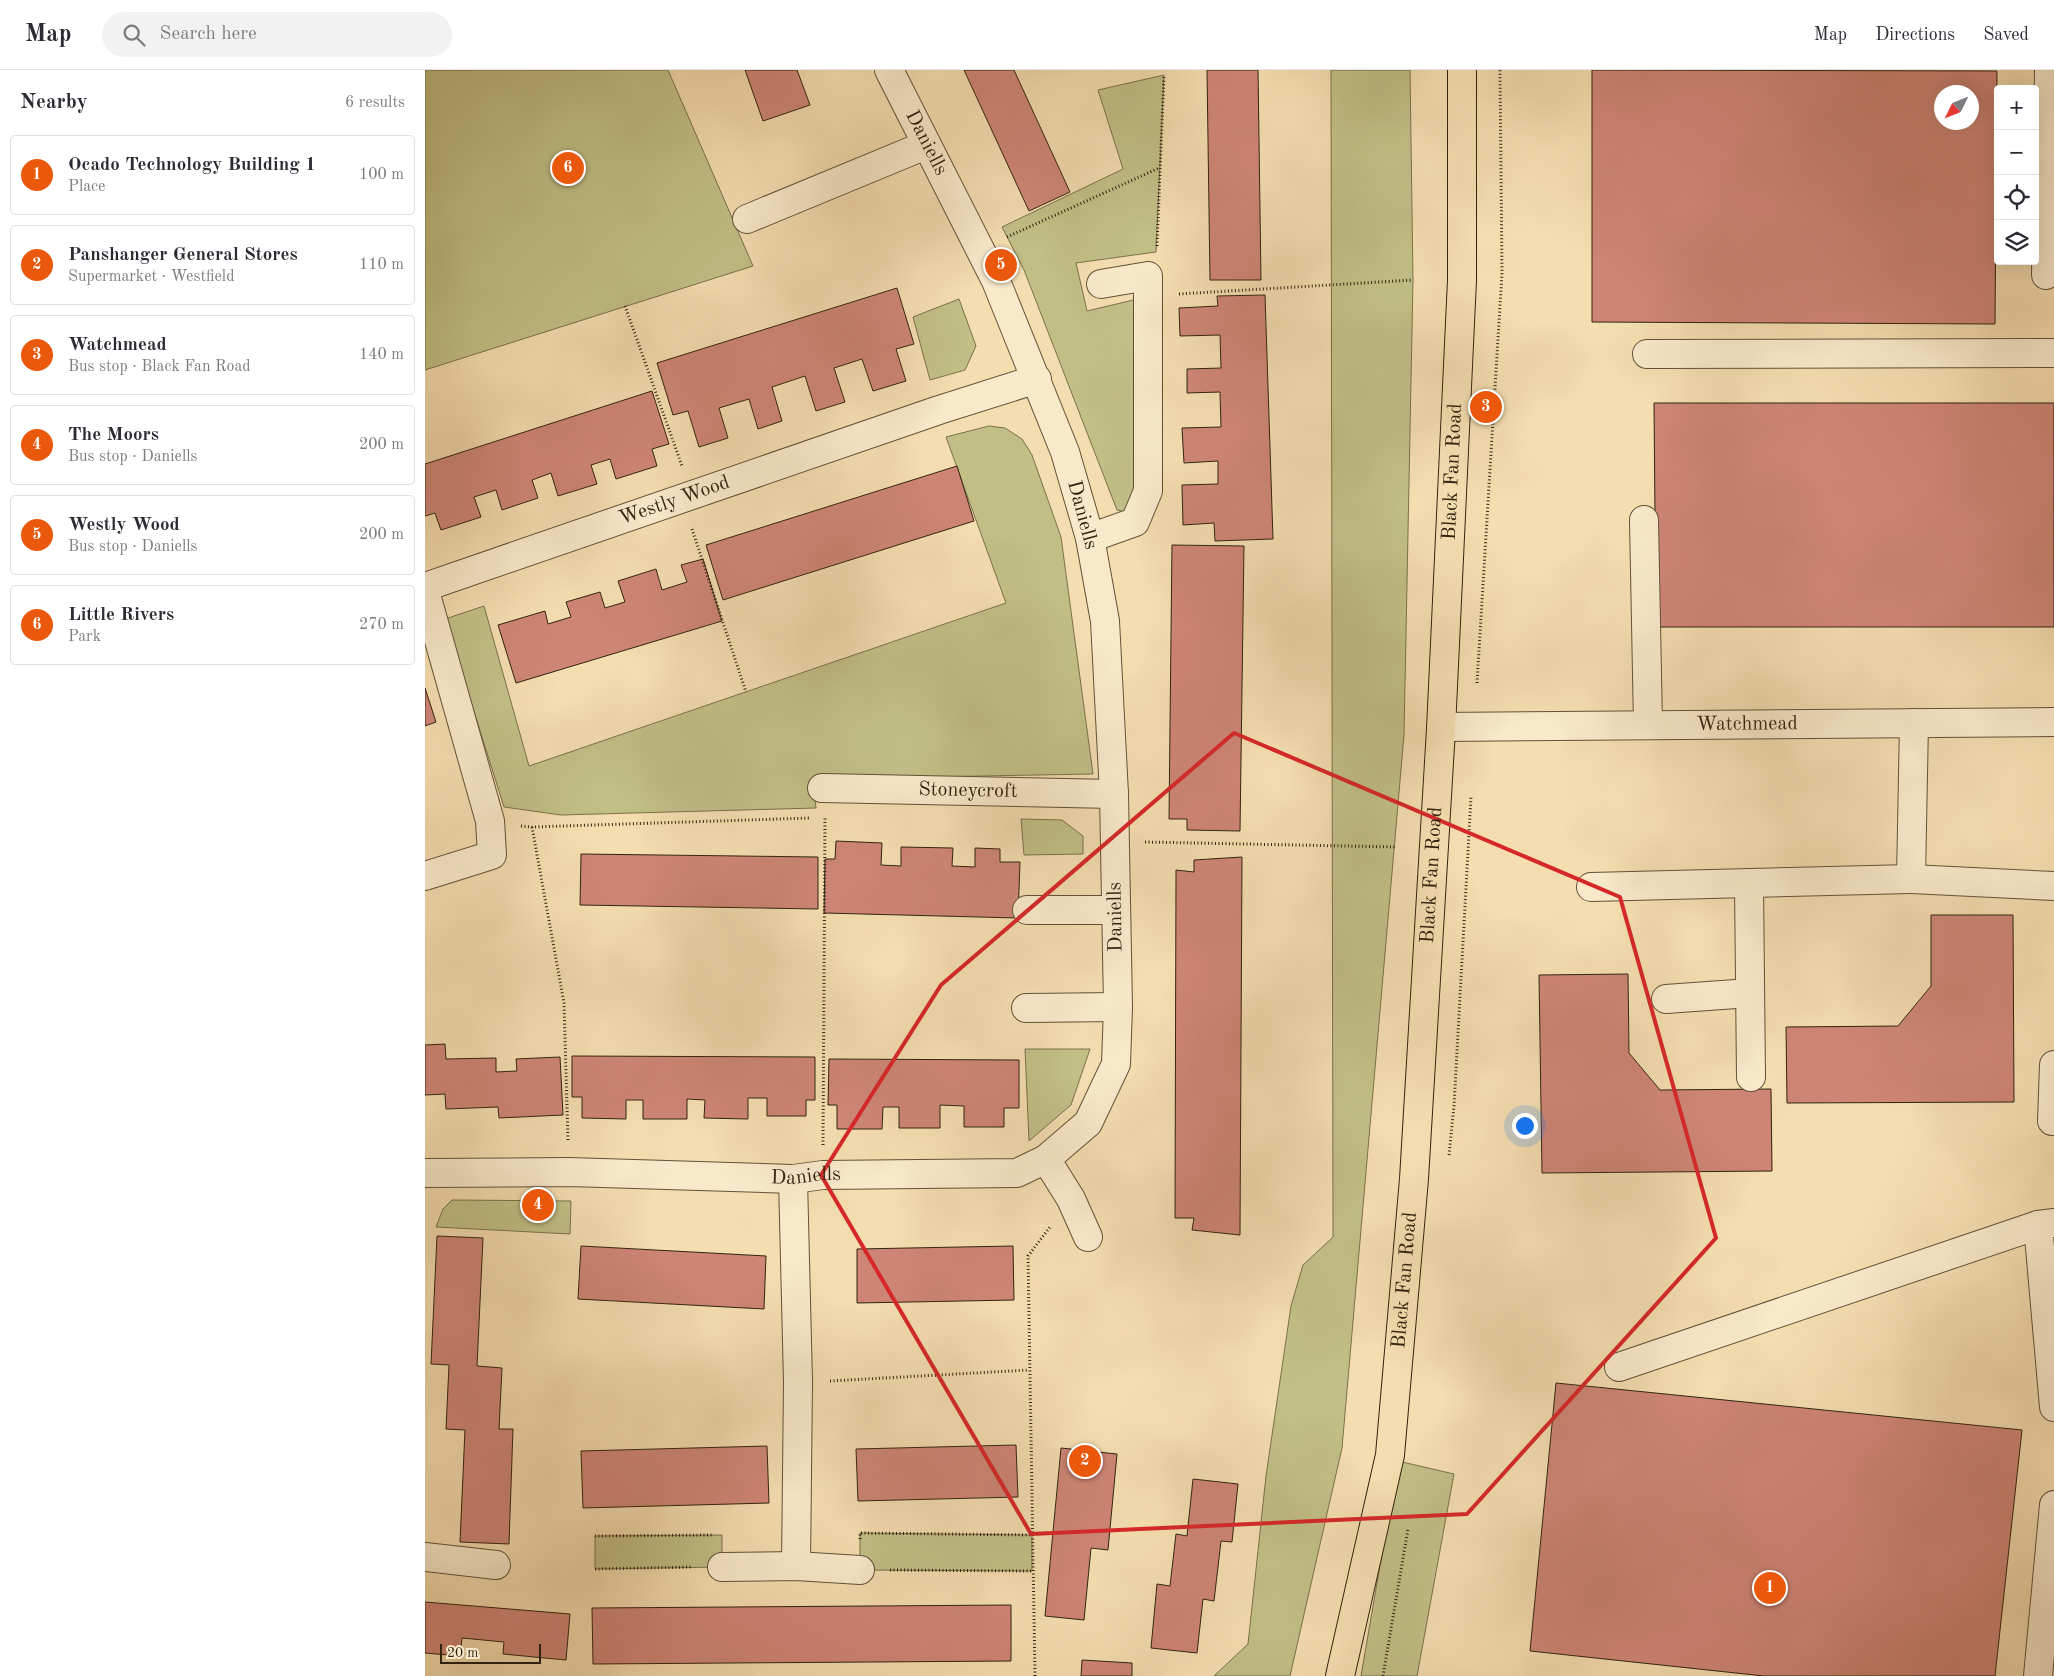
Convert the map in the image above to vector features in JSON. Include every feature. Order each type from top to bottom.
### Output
[{"type":"main road","name":"Black Fan Road","points":[[1340,1676],[1390,1455],[1414,1179],[1441,726],[1462,280],[1462,70]]},
{"type":"street","name":"Daniells","points":[[425,1173],[569,1172],[793,1179],[823,1175],[1017,1173],[1046,1158],[1088,1123],[1116,1064],[1118,1007],[1114,794],[1105,621],[1090,538],[1065,452],[996,281],[889,70]]},
{"type":"street","points":[[2046,275],[2049,70]]},
{"type":"street","points":[[747,219],[927,145]]},
{"type":"street","points":[[1090,538],[1135,522],[1148,491],[1147,286],[1101,284]]},
{"type":"street","points":[[1647,354],[2054,353]]},
{"type":"street","name":"Westly Wood","points":[[425,587],[939,410],[1037,379]]},
{"type":"street","points":[[1644,520],[1648,725]]},
{"type":"street","points":[[425,591],[490,821],[492,855],[425,876]]},
{"type":"street","name":"Watchmead","points":[[1441,726],[2054,722]]},
{"type":"street","points":[[1911,879],[1914,723]]},
{"type":"street","name":"Stoneycroft","points":[[822,788],[1114,794]]},
{"type":"street","points":[[1591,887],[1911,879],[2054,886]]},
{"type":"street","points":[[1749,883],[1751,1077]]},
{"type":"street","points":[[1027,910],[1116,910]]},
{"type":"street","points":[[1666,999],[1750,993]]},
{"type":"street","points":[[1026,1008],[1118,1007]]},
{"type":"street","points":[[2052,1121],[2054,1065]]},
{"type":"street","points":[[1046,1158],[1071,1199],[1088,1237]]},
{"type":"street","points":[[793,1179],[798,1382],[796,1566]]},
{"type":"street","points":[[1619,1367],[2046,1224],[2054,1406]]},
{"type":"street","points":[[2037,1676],[2054,1505]]},
{"type":"street","points":[[425,1557],[496,1565]]},
{"type":"street","points":[[722,1567],[796,1566],[860,1570]]},
{"type":"path","points":[[1164,74],[1156,252],[1147,286],[1413,280]]},
{"type":"path","points":[[979,249],[1159,168]]},
{"type":"path","points":[[625,306],[687,497],[747,692]]},
{"type":"path","points":[[569,1172],[564,1003],[532,827],[825,817],[823,1175]]},
{"type":"path","points":[[1115,841],[1395,847]]},
{"type":"path","points":[[1035,1676],[1028,1256],[1071,1199]]},
{"type":"path","points":[[798,1382],[1029,1370]]},
{"type":"path","points":[[1032,1535],[861,1533],[860,1570],[1032,1571]]},
{"type":"path","points":[[595,1536],[721,1535],[722,1567],[595,1568]]},
{"type":"highlighted area","points":[[1234,733],[1620,897],[1716,1238],[1467,1514],[1031,1534],[821,1175],[941,985]]},
{"type":"shaded area","points":[[425,70],[668,70],[753,266],[425,370]]},
{"type":"shaded area","points":[[1331,70],[1410,70],[1413,280],[1404,735],[1342,1448],[1290,1676],[1214,1676],[1248,1644],[1266,1476],[1291,1306],[1303,1265],[1333,1237]]},
{"type":"shaded area","points":[[1164,75],[1156,252],[1076,263],[1087,311],[1146,297],[1139,480],[1125,512],[1117,510],[1024,270],[1002,227],[1123,169],[1098,90]]},
{"type":"shaded area","points":[[959,299],[976,346],[965,370],[930,380],[913,317]]},
{"type":"shaded area","points":[[989,426],[1005,428],[1022,439],[1032,455],[1061,537],[1093,774],[813,779],[816,808],[561,815],[504,807],[445,619],[484,606],[529,766],[1006,603],[946,437]]},
{"type":"shaded area","points":[[1021,819],[1062,820],[1083,836],[1083,854],[1024,855]]},
{"type":"shaded area","points":[[1025,1049],[1090,1049],[1071,1105],[1029,1141]]},
{"type":"shaded area","points":[[452,1200],[571,1201],[570,1234],[436,1227],[443,1209]]},
{"type":"shaded area","points":[[1398,1461],[1454,1474],[1417,1676],[1361,1676]]},
{"type":"shaded area","points":[[860,1533],[1032,1535],[1032,1571],[860,1570]]},
{"type":"shaded area","points":[[722,1535],[722,1567],[595,1569],[595,1536]]},
{"type":"building","points":[[745,70],[797,70],[810,105],[763,121]]},
{"type":"building","points":[[964,70],[1014,70],[1070,192],[1029,211]]},
{"type":"building","points":[[1207,70],[1258,70],[1261,280],[1210,280]]},
{"type":"building","points":[[1592,70],[1997,71],[1997,85],[1994,85],[1995,324],[1592,322]]},
{"type":"building","points":[[897,288],[914,344],[896,349],[906,381],[873,391],[862,359],[834,368],[845,402],[816,411],[805,376],[772,387],[782,421],[758,429],[749,399],[719,408],[728,438],[699,447],[688,411],[673,415],[657,363]]},
{"type":"building","points":[[1265,295],[1273,539],[1215,541],[1214,523],[1183,525],[1182,485],[1218,484],[1218,461],[1184,463],[1182,428],[1221,427],[1220,392],[1187,393],[1187,369],[1221,368],[1220,335],[1180,336],[1179,308],[1218,306],[1217,296]]},
{"type":"building","points":[[652,391],[669,444],[652,449],[657,466],[616,479],[610,459],[591,465],[597,484],[558,496],[551,473],[532,480],[538,498],[502,510],[496,490],[474,497],[481,517],[441,530],[435,513],[425,516],[425,464]]},
{"type":"building","points":[[1654,403],[2054,403],[2054,627],[1656,627]]},
{"type":"building","points":[[957,466],[974,521],[723,600],[706,545]]},
{"type":"building","points":[[1172,545],[1244,546],[1240,831],[1187,830],[1187,819],[1169,819]]},
{"type":"building","points":[[703,559],[722,621],[516,683],[498,625],[545,611],[548,624],[571,617],[566,602],[600,592],[605,608],[625,602],[618,581],[656,569],[662,590],[687,582],[681,565]]},
{"type":"building","points":[[425,688],[436,722],[425,726]]},
{"type":"building","points":[[836,841],[882,843],[881,865],[901,866],[901,847],[953,848],[952,866],[975,867],[975,848],[1000,849],[1000,862],[1020,862],[1018,918],[824,913],[825,859],[835,859]]},
{"type":"building","points":[[581,854],[818,857],[818,909],[580,905]]},
{"type":"building","points":[[1242,857],[1240,1235],[1192,1230],[1194,1218],[1175,1218],[1176,870],[1194,872],[1194,860]]},
{"type":"building","points":[[1931,915],[2013,915],[2014,1102],[1787,1103],[1786,1027],[1898,1026],[1931,986]]},
{"type":"building","points":[[1628,974],[1629,1053],[1660,1090],[1771,1089],[1772,1171],[1542,1173],[1539,975]]},
{"type":"building","points":[[445,1044],[446,1059],[496,1058],[496,1072],[517,1071],[516,1059],[560,1057],[563,1115],[499,1118],[498,1107],[446,1109],[445,1094],[425,1095],[425,1045]]},
{"type":"building","points":[[572,1056],[815,1057],[815,1100],[806,1100],[806,1116],[767,1116],[767,1098],[748,1098],[748,1119],[704,1118],[705,1100],[687,1099],[687,1119],[643,1119],[643,1100],[626,1100],[626,1119],[582,1118],[582,1097],[572,1097]]},
{"type":"building","points":[[829,1059],[1019,1060],[1019,1108],[1004,1108],[1004,1127],[964,1127],[964,1106],[940,1105],[940,1128],[899,1128],[899,1107],[883,1107],[882,1129],[837,1129],[837,1105],[828,1105]]},
{"type":"building","points":[[437,1236],[483,1238],[477,1366],[502,1368],[499,1429],[513,1429],[509,1544],[460,1542],[465,1430],[446,1429],[449,1365],[431,1364]]},
{"type":"building","points":[[581,1246],[766,1256],[764,1309],[578,1299]]},
{"type":"building","points":[[1013,1246],[1014,1300],[857,1303],[857,1249]]},
{"type":"building","points":[[1556,1383],[2022,1430],[1995,1676],[1764,1676],[1530,1651]]},
{"type":"building","points":[[1016,1445],[1018,1497],[858,1501],[856,1449]]},
{"type":"building","points":[[767,1446],[769,1503],[583,1508],[581,1451]]},
{"type":"building","points":[[1061,1448],[1117,1454],[1108,1550],[1091,1548],[1084,1620],[1045,1616]]},
{"type":"building","points":[[1193,1479],[1238,1484],[1232,1542],[1221,1541],[1214,1601],[1203,1599],[1197,1653],[1151,1648],[1157,1584],[1170,1586],[1176,1534],[1187,1536]]},
{"type":"building","points":[[425,1602],[570,1614],[566,1660],[503,1654],[504,1642],[462,1638],[460,1656],[425,1653]]},
{"type":"building","points":[[1011,1605],[1011,1661],[593,1664],[592,1608]]},
{"type":"building","points":[[1082,1660],[1132,1663],[1132,1676],[1081,1676]]},
{"type":"place","name":"Little Rivers","points":[[568,168]]},
{"type":"place","name":"Westly Wood","points":[[1001,265]]},
{"type":"place","name":"Watchmead","points":[[1486,407]]},
{"type":"place","name":"The Moors","points":[[538,1205]]},
{"type":"place","name":"Panshanger General Stores","points":[[1085,1461]]},
{"type":"place","name":"Ocado Technology Building 1","points":[[1770,1588]]}]
